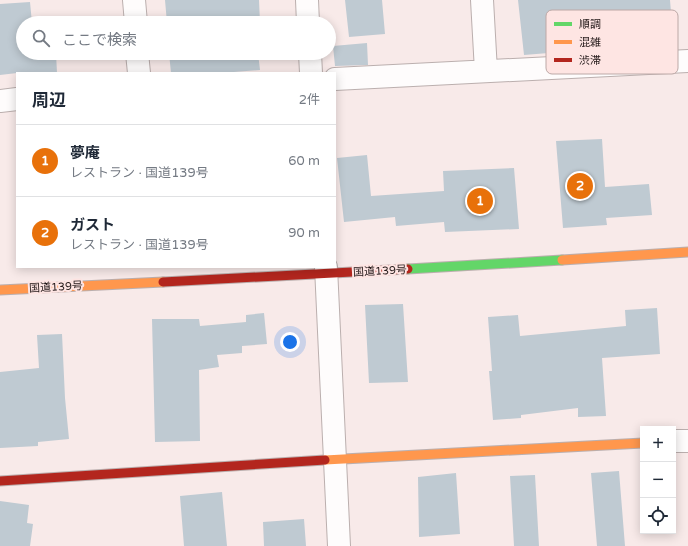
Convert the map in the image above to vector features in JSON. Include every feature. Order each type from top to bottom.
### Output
[{"type":"main road","name":"国道139号","points":[[0,290],[327,270],[688,252]]},
{"type":"main road","points":[[0,481],[336,459],[640,443]]},
{"type":"street","points":[[134,0],[135,16]]},
{"type":"street","points":[[307,0],[308,16]]},
{"type":"street","points":[[482,0],[486,70]]},
{"type":"street","points":[[138,60],[139,72]]},
{"type":"street","points":[[310,60],[311,72]]},
{"type":"street","points":[[678,61],[688,61]]},
{"type":"street","points":[[336,80],[546,67]]},
{"type":"street","points":[[0,101],[16,99]]},
{"type":"street","points":[[327,270],[339,546]]},
{"type":"street","points":[[676,442],[688,441]]},
{"type":"building","points":[[165,0],[259,0],[260,16],[166,16]]},
{"type":"building","points":[[345,0],[382,0],[385,34],[349,37]]},
{"type":"building","points":[[518,0],[670,0],[671,10],[546,10],[546,53],[524,55]]},
{"type":"building","points":[[30,2],[31,16],[16,16],[16,60],[56,60],[57,72],[16,72],[0,75],[0,4]]},
{"type":"building","points":[[367,43],[368,65],[335,66],[336,46]]},
{"type":"building","points":[[170,60],[259,60],[260,70],[234,72],[171,72]]},
{"type":"building","points":[[602,139],[605,187],[649,184],[652,215],[606,218],[607,225],[563,228],[556,141]]},
{"type":"building","points":[[367,155],[371,196],[444,191],[443,171],[514,168],[519,229],[445,232],[444,222],[396,226],[395,217],[344,222],[337,158]]},
{"type":"building","points":[[403,304],[408,382],[369,383],[365,305]]},
{"type":"building","points":[[657,308],[660,354],[602,358],[606,416],[578,417],[578,408],[521,415],[521,418],[493,420],[489,371],[492,371],[488,317],[518,315],[520,336],[626,326],[625,310]]},
{"type":"building","points":[[264,313],[267,344],[242,346],[242,353],[217,355],[219,367],[199,370],[200,441],[155,442],[152,319],[199,319],[200,326],[246,322],[246,315]]},
{"type":"building","points":[[62,334],[65,398],[69,439],[38,442],[38,446],[0,448],[0,372],[39,368],[37,335]]},
{"type":"building","points":[[619,471],[625,546],[597,546],[591,473]]},
{"type":"building","points":[[456,473],[460,534],[419,537],[418,477]]},
{"type":"building","points":[[535,475],[539,546],[514,546],[510,476]]},
{"type":"building","points":[[222,492],[227,546],[184,546],[180,496]]},
{"type":"building","points":[[0,501],[29,505],[27,523],[33,524],[30,546],[0,546]]},
{"type":"building","points":[[304,519],[306,546],[264,546],[263,522]]},
{"type":"traffic: fast","points":[[408,269],[562,260]]},
{"type":"traffic: slow","points":[[562,260],[688,252]]},
{"type":"traffic: slow","points":[[0,290],[163,282]]},
{"type":"traffic: slow","points":[[325,460],[640,443]]},
{"type":"traffic: jam","points":[[163,282],[408,269]]},
{"type":"traffic: jam","points":[[0,481],[325,460]]},
{"type":"place","name":"ガスト","points":[[580,186]]},
{"type":"place","name":"夢庵","points":[[480,201]]}]
